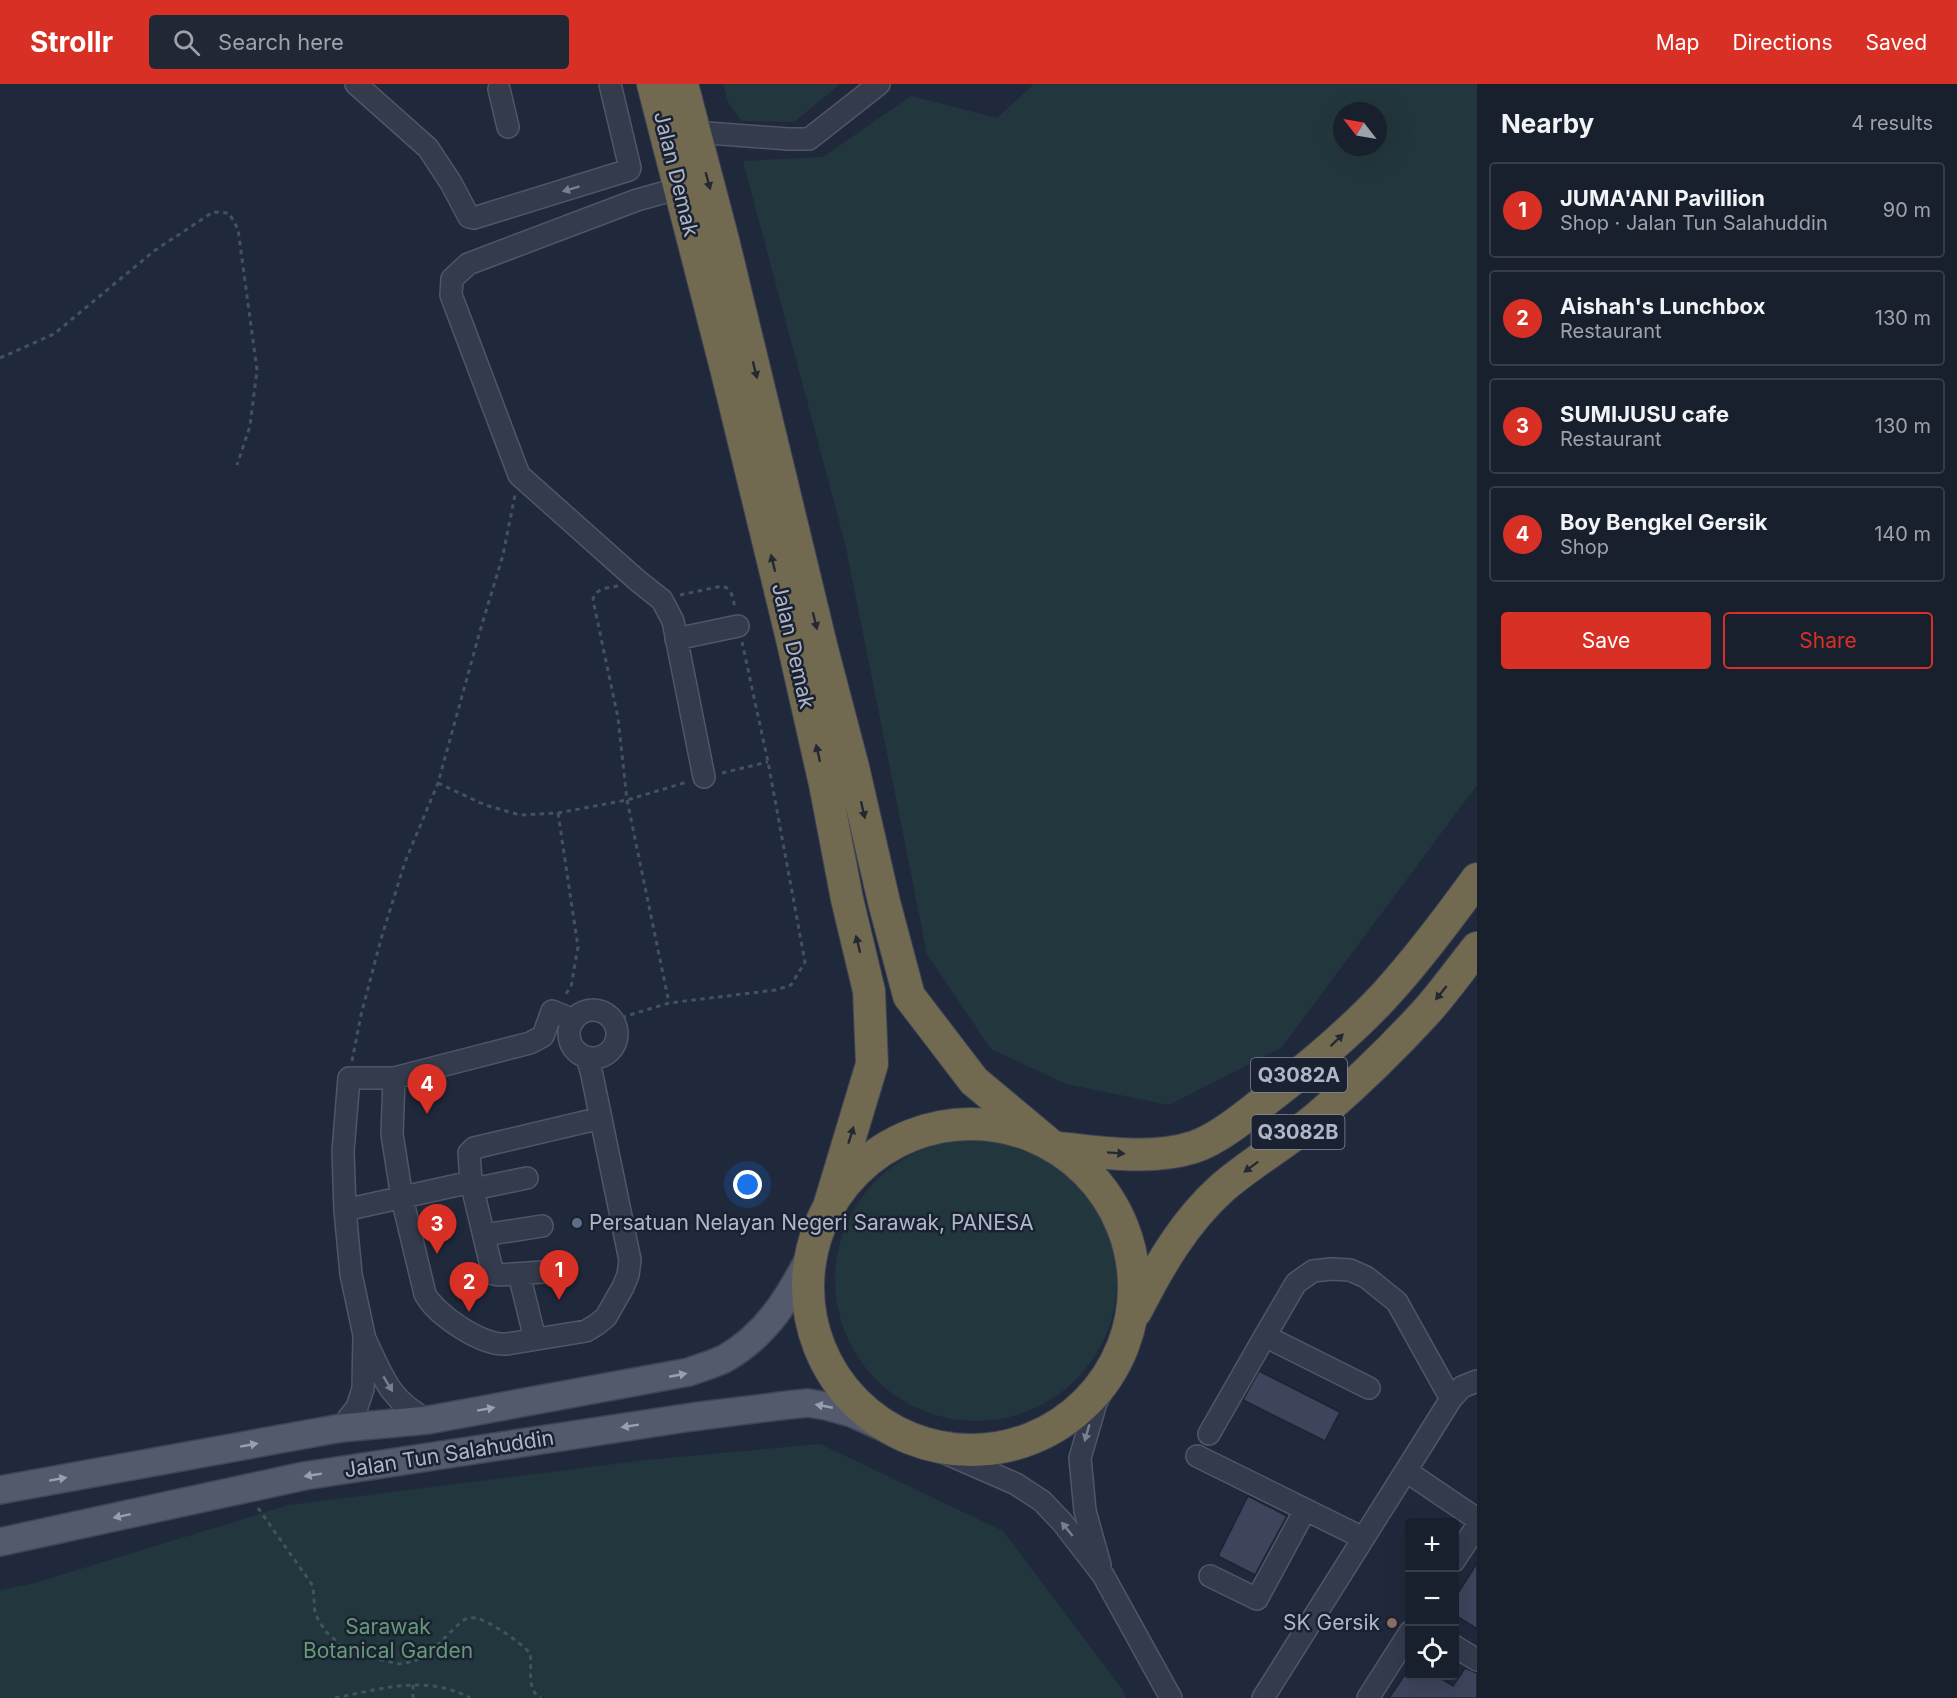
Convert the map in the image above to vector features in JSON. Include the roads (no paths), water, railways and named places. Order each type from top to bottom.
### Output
[{"type":"highway","name":"Jalan Demak","points":[[653,84],[726,368],[795,653],[825,784],[847,899],[869,991],[872,1064],[828,1210]]},
{"type":"highway","name":"Jalan Demak","points":[[682,84],[723,240],[819,638],[909,996],[974,1081],[1052,1145]]},
{"type":"highway","name":"Q3082A","points":[[1052,1145],[1138,1155],[1168,1153],[1195,1147],[1234,1125],[1308,1068],[1385,995],[1428,945],[1477,879]]},
{"type":"highway","name":"Q3082B","points":[[1131,1322],[1168,1253],[1202,1208],[1230,1182],[1319,1116],[1379,1062],[1427,1010],[1477,948]]},
{"type":"highway","points":[[965,1124],[994,1125],[1021,1131],[1052,1145],[1078,1163],[1095,1181],[1110,1201],[1122,1223],[1130,1247],[1134,1272],[1131,1322],[1117,1359],[1104,1382],[1087,1401],[1058,1425],[1035,1438],[1010,1446],[985,1450],[959,1450],[910,1439],[875,1420],[838,1382],[824,1358],[814,1333],[809,1307],[808,1280],[818,1231],[828,1210],[843,1187],[868,1161],[897,1142],[924,1131],[965,1124]]},
{"type":"main road","name":"Jalan Tun Salahuddin","points":[[0,1490],[341,1428],[428,1420],[689,1372],[723,1359],[747,1344],[773,1319],[793,1290],[812,1253]]},
{"type":"main road","name":"Jalan Tun Salahuddin","points":[[0,1542],[304,1476],[692,1417],[788,1405],[808,1403],[844,1411],[910,1439]]},
{"type":"street","points":[[356,84],[428,148],[451,183],[469,217],[474,218],[627,172],[630,168],[610,84]]},
{"type":"street","points":[[695,132],[809,139],[875,86]]},
{"type":"street","points":[[499,89],[508,127]]},
{"type":"street","points":[[680,188],[637,200],[468,264],[452,279],[451,295],[519,475],[662,600],[673,621],[704,777]]},
{"type":"street","points":[[676,639],[738,626]]},
{"type":"street","points":[[594,1010],[601,1011],[613,1020],[616,1028],[615,1044],[603,1055],[595,1058],[587,1057],[574,1048],[571,1042],[569,1034],[574,1020],[579,1014],[594,1010]]},
{"type":"street","points":[[428,1420],[413,1413],[396,1399],[364,1335],[351,1274],[345,1210],[343,1151],[349,1078],[394,1078],[530,1043],[543,1036],[552,1011],[574,1020]]},
{"type":"street","points":[[394,1078],[392,1134],[402,1198],[425,1294],[431,1305],[481,1340],[496,1345],[586,1331],[606,1317],[628,1275],[630,1260],[587,1057]]},
{"type":"street","points":[[543,1272],[493,1274],[472,1186],[468,1158],[471,1150],[601,1118]]},
{"type":"street","points":[[345,1210],[472,1186],[527,1179]]},
{"type":"street","points":[[484,1236],[542,1226]]},
{"type":"street","points":[[1209,1434],[1296,1283],[1313,1271],[1350,1270],[1366,1277],[1397,1302],[1451,1398]]},
{"type":"street","points":[[519,1274],[535,1339]]},
{"type":"street","points":[[341,1428],[357,1407],[363,1389],[364,1335]]},
{"type":"street","points":[[1265,1336],[1369,1388]]},
{"type":"street","points":[[1103,1575],[1085,1511],[1080,1458],[1096,1403],[1117,1359]]},
{"type":"street","points":[[1263,1698],[1451,1398],[1462,1387],[1477,1381]]},
{"type":"street","points":[[910,1439],[1016,1484],[1042,1501],[1062,1522],[1103,1575],[1170,1698]]},
{"type":"street","points":[[1197,1456],[1363,1538]]},
{"type":"street","points":[[1406,1471],[1477,1519]]},
{"type":"street","points":[[1210,1576],[1257,1599],[1305,1510]]},
{"type":"street","points":[[1459,1555],[1477,1526]]},
{"type":"street","points":[[1368,1698],[1405,1640]]},
{"type":"street","points":[[1459,1649],[1477,1660]]},
{"type":"place","name":"Boy Bengkel Gersik","points":[[427,1114]]},
{"type":"place","name":"Persatuan Nelayan Negeri Sarawak, PANESA","points":[[577,1223]]},
{"type":"place","name":"SUMIJUSU cafe","points":[[437,1254]]},
{"type":"place","name":"JUMA'ANI Pavillion","points":[[559,1300]]},
{"type":"place","name":"Aishah's Lunchbox","points":[[469,1312]]},
{"type":"place","name":"SK Gersik","points":[[1392,1623]]},
{"type":"park label","name":"Sarawak Botanical Garden","points":[[388,1639]]}]
